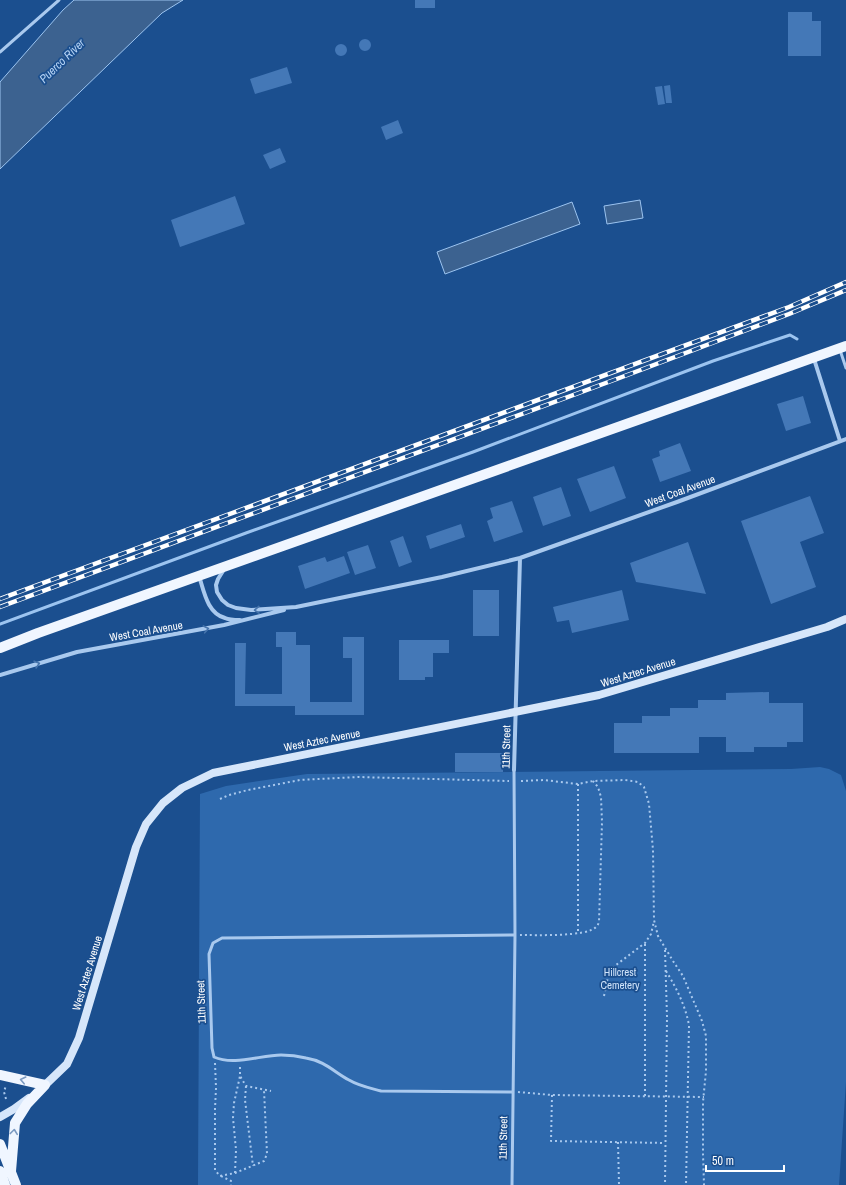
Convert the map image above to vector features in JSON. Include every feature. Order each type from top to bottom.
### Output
[{"type":"main road","points":[[0,648],[38,633],[843,348]]},
{"type":"main road","name":"West Aztec Avenue","points":[[0,1117],[14,1109],[45,1085],[67,1064],[79,1038],[136,847],[146,824],[163,803],[182,788],[214,773],[599,695],[827,627],[846,619]]},
{"type":"main road","points":[[4,1078],[45,1085]]},
{"type":"main road","points":[[11,1171],[15,1123],[27,1104],[45,1085]]},
{"type":"main road","points":[[0,1144],[16,1185]]},
{"type":"main road","points":[[0,1171],[6,1185]]},
{"type":"street","points":[[814,359],[840,441]]},
{"type":"street","name":"West Coal Avenue","points":[[0,674],[77,652],[172,636],[296,607],[442,577],[520,558],[684,500],[846,439]]},
{"type":"street","name":"11th Street","points":[[514,770],[520,558]]},
{"type":"street","points":[[230,565],[221,572],[216,585],[217,592],[222,600],[228,605],[236,608],[251,610],[296,607]]},
{"type":"street","points":[[199,576],[208,602],[214,612],[226,619],[244,620]]},
{"type":"lane","points":[[0,52],[59,0]]},
{"type":"lane","points":[[843,348],[846,368]]},
{"type":"lane","name":"11th Street","points":[[512,1185],[514,770]]},
{"type":"lane","name":"11th Street","points":[[214,1057],[212,1048],[209,954],[213,943],[222,938],[514,935]]},
{"type":"lane","points":[[214,1057],[222,1060],[281,1055],[306,1058],[327,1065],[349,1080],[366,1088],[381,1091],[513,1092]]},
{"type":"path","points":[[220,799],[248,790],[300,780],[358,778],[514,781],[544,780],[578,784],[593,781],[626,780],[638,782],[644,787],[649,804],[653,850],[654,920],[651,934],[645,943],[609,972],[604,996]]},
{"type":"path","points":[[514,935],[578,933],[587,932],[596,928],[599,922],[602,829],[601,797],[598,787],[593,781]]},
{"type":"path","points":[[578,784],[578,933]]},
{"type":"path","points":[[654,920],[658,936],[683,976],[702,1021],[706,1036],[703,1154],[704,1185]]},
{"type":"path","points":[[645,943],[645,1096]]},
{"type":"path","points":[[665,949],[666,1185]]},
{"type":"path","points":[[666,970],[679,993],[689,1025],[686,1185]]},
{"type":"path","points":[[214,1057],[216,1071],[215,1170],[220,1176],[231,1181],[231,1185]]},
{"type":"path","points":[[236,1174],[236,1150],[233,1118],[234,1103],[240,1076],[240,1059]]},
{"type":"path","points":[[240,1076],[246,1086],[245,1100],[253,1166]]},
{"type":"path","points":[[4,1078],[4,1092],[6,1099]]},
{"type":"path","points":[[246,1086],[271,1091]]},
{"type":"path","points":[[220,1176],[236,1174],[264,1161],[267,1154],[264,1090]]},
{"type":"path","points":[[0,1093],[4,1092]]},
{"type":"path","points":[[513,1092],[552,1095],[704,1097]]},
{"type":"path","points":[[552,1095],[551,1141],[666,1143]]},
{"type":"path","points":[[618,1142],[619,1185]]},
{"type":"green space","name":"Hillcrest Cemetery","points":[[820,767],[829,769],[841,775],[846,791],[846,1082],[839,1185],[198,1185],[200,794],[226,786],[307,774],[791,769]]},
{"type":"water","name":"Puerco River","points":[[74,0],[183,0],[162,13],[0,169],[0,82],[63,10]]},
{"type":"water","points":[[640,200],[643,218],[607,224],[604,206]]},
{"type":"water","points":[[572,202],[580,224],[445,274],[437,252]]},
{"type":"building","points":[[415,0],[435,0],[435,8],[415,8]]},
{"type":"building","points":[[788,12],[812,12],[812,21],[821,21],[821,56],[788,56]]},
{"type":"building","points":[[363,39],[367,39],[371,45],[367,51],[363,51],[359,47],[359,43]]},
{"type":"building","points":[[341,44],[345,46],[347,50],[345,54],[341,56],[337,54],[335,50],[337,46]]},
{"type":"building","points":[[287,67],[292,83],[255,94],[250,79]]},
{"type":"building","points":[[670,85],[672,103],[666,103],[664,86]]},
{"type":"building","points":[[662,86],[665,104],[658,105],[655,87]]},
{"type":"building","points":[[398,120],[403,133],[386,140],[381,127]]},
{"type":"building","points":[[280,148],[286,162],[270,169],[263,155]]},
{"type":"building","points":[[235,196],[245,224],[180,247],[171,220]]},
{"type":"building","points":[[803,396],[811,423],[786,431],[777,404]]},
{"type":"building","points":[[680,443],[691,471],[660,482],[652,459],[660,456],[659,451]]},
{"type":"building","points":[[614,466],[626,498],[590,512],[577,479]]},
{"type":"building","points":[[561,487],[571,516],[543,526],[533,497]]},
{"type":"building","points":[[810,496],[824,533],[800,542],[816,587],[771,604],[741,521]]},
{"type":"building","points":[[512,501],[523,532],[494,542],[487,521],[493,518],[490,508]]},
{"type":"building","points":[[461,524],[465,537],[430,549],[426,536]]},
{"type":"building","points":[[403,536],[412,562],[399,567],[390,541]]},
{"type":"building","points":[[688,542],[706,594],[636,582],[630,563]]},
{"type":"building","points":[[368,545],[376,568],[355,575],[347,552]]},
{"type":"building","points":[[344,556],[350,573],[305,589],[298,566],[325,557],[327,562]]},
{"type":"building","points":[[473,590],[499,590],[499,636],[473,636]]},
{"type":"building","points":[[622,590],[629,620],[572,633],[569,620],[557,622],[553,607]]},
{"type":"building","points":[[276,632],[296,632],[296,645],[310,645],[310,702],[352,702],[352,658],[343,658],[343,637],[364,637],[364,715],[295,715],[295,706],[235,706],[235,643],[246,643],[245,694],[282,694],[282,647],[276,647]]},
{"type":"building","points":[[399,640],[449,640],[449,653],[433,653],[433,677],[425,677],[425,680],[399,680]]},
{"type":"building","points":[[769,692],[769,703],[803,703],[803,742],[787,742],[787,747],[754,747],[754,752],[726,752],[726,737],[699,737],[699,753],[614,753],[614,723],[642,723],[642,716],[670,716],[670,708],[698,708],[698,700],[726,700],[726,693]]},
{"type":"building","points":[[455,753],[503,753],[503,772],[455,772]]},
{"type":"waterway","points":[[0,624],[246,533],[473,452],[713,361],[790,335],[797,339]]},
{"type":"railway","points":[[0,599],[789,307],[846,282]]},
{"type":"railway","points":[[0,607],[622,377],[789,314],[846,290]]}]
